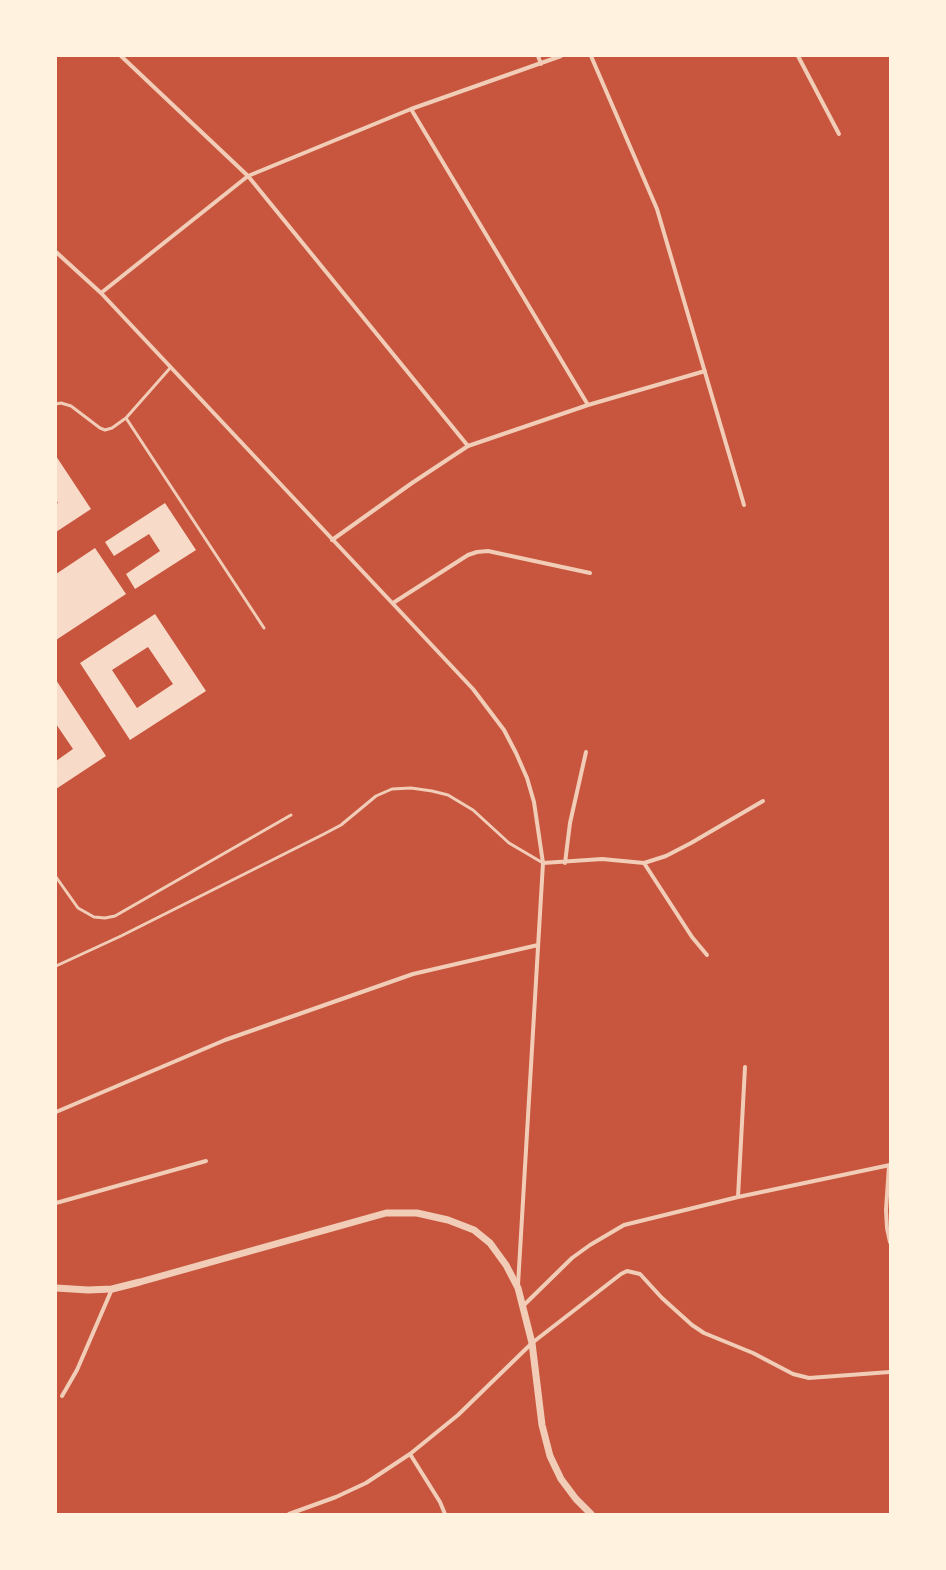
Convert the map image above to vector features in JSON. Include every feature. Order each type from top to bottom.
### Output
[{"type":"street","points":[[121,56],[248,176],[468,446]]},
{"type":"street","points":[[538,56],[541,64]]},
{"type":"street","points":[[102,293],[248,176],[411,109],[561,56]]},
{"type":"street","points":[[591,56],[657,209],[744,506]]},
{"type":"street","points":[[798,56],[839,134]]},
{"type":"street","points":[[411,109],[588,406]]},
{"type":"street","points":[[56,252],[102,293],[473,689],[504,730],[524,772],[534,802],[543,864],[518,1288]]},
{"type":"street","points":[[332,540],[412,483],[468,446],[588,406],[705,371]]},
{"type":"street","points":[[393,603],[468,555],[477,552],[488,551],[590,573]]},
{"type":"street","points":[[565,863],[570,823],[586,752]]},
{"type":"street","points":[[543,864],[602,859],[644,862],[666,856],[763,801]]},
{"type":"street","points":[[644,862],[692,937],[707,955]]},
{"type":"street","points":[[56,1112],[225,1040],[413,974],[538,945]]},
{"type":"street","points":[[738,1197],[745,1067]]},
{"type":"street","points":[[56,1204],[206,1162]]},
{"type":"street","points":[[523,1306],[572,1258],[590,1245],[624,1225],[738,1197],[889,1165],[886,1210],[890,1242]]},
{"type":"street","points":[[56,1288],[88,1290],[112,1289],[386,1213],[417,1213],[448,1220],[474,1230],[490,1243],[506,1264],[518,1288],[532,1342],[542,1425],[550,1456],[560,1479],[576,1499],[591,1514]]},
{"type":"street","points":[[289,1514],[336,1497],[366,1483],[410,1454],[458,1415],[532,1342],[627,1271],[640,1274],[662,1298],[692,1325],[704,1333],[753,1353],[793,1374],[809,1378],[890,1372]]},
{"type":"street","points":[[62,1396],[77,1370],[112,1289]]},
{"type":"street","points":[[410,1454],[440,1502],[445,1514]]},
{"type":"lane","points":[[56,404],[61,403],[71,406],[100,428],[105,430],[112,428],[126,418],[171,367]]},
{"type":"lane","points":[[126,418],[264,628]]},
{"type":"lane","points":[[56,966],[128,932],[324,834],[341,825],[376,796],[392,789],[418,789],[448,795],[473,810],[509,842],[543,864]]},
{"type":"lane","points":[[56,876],[78,908],[94,917],[105,918],[116,916],[291,815]]},
{"type":"building","points":[[56,456],[91,509],[56,532],[56,504],[58,503],[56,500]]},
{"type":"building","points":[[165,503],[196,550],[135,589],[126,574],[160,551],[149,534],[114,556],[105,542]]},
{"type":"building","points":[[95,548],[126,594],[56,640],[56,574]]},
{"type":"building","points":[[155,614],[206,691],[130,740],[80,663]],"holes":[[[148,647],[173,684],[137,708],[112,670]]]},
{"type":"building","points":[[56,680],[106,756],[56,789],[56,761],[73,749],[56,724]]}]
